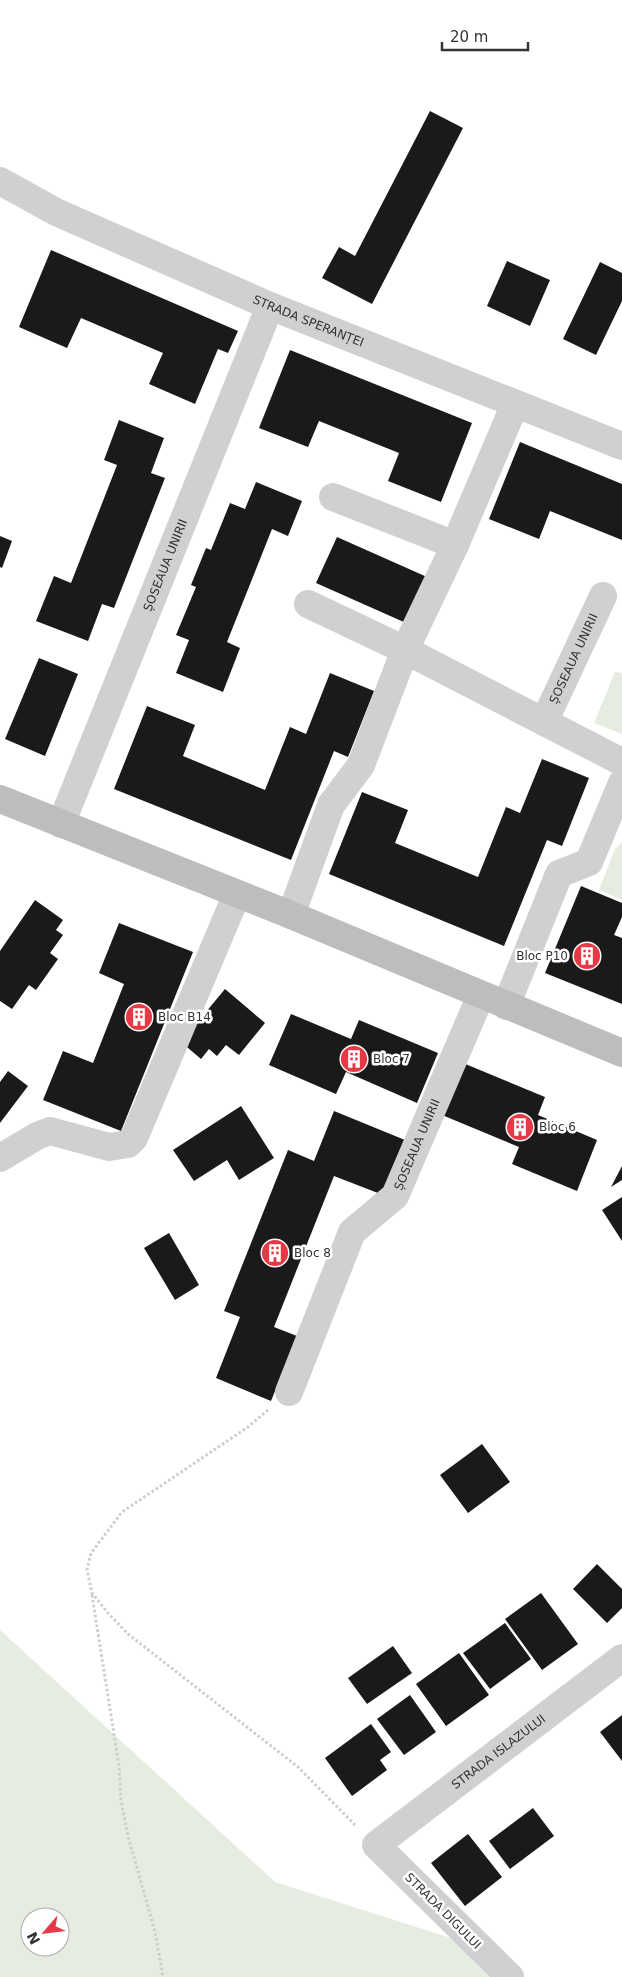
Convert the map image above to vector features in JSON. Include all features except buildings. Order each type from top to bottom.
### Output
[{"type":"main road","points":[[0,799],[291,915],[622,1053]]},
{"type":"street","name":"STRADA SPERANȚEI","points":[[0,180],[56,212],[270,306],[622,446]]},
{"type":"street","name":"ȘOSEAUA UNIRII","points":[[61,824],[270,306]]},
{"type":"street","points":[[291,915],[332,805],[361,765],[405,650],[455,544],[515,404]]},
{"type":"street","points":[[333,497],[455,544]]},
{"type":"street","name":"ȘOSEAUA UNIRII","points":[[544,722],[603,596]]},
{"type":"street","points":[[308,604],[405,650],[622,762]]},
{"type":"street","points":[[506,1006],[559,874],[589,862],[622,783]]},
{"type":"street","points":[[0,1158],[37,1136],[50,1131],[109,1147],[128,1144],[134,1138],[237,894]]},
{"type":"street","name":"ȘOSEAUA UNIRII","points":[[289,1392],[352,1232],[395,1196],[481,995]]},
{"type":"street","name":"STRADA ISLAZULUI","points":[[376,1845],[622,1658]]},
{"type":"street","name":"STRADA DIGULUI","points":[[376,1845],[510,1977]]},
{"type":"path","points":[[163,1977],[155,1932],[143,1896],[123,1809],[119,1766],[87,1570],[91,1553],[122,1512],[248,1427],[289,1392]]},
{"type":"path","points":[[92,1592],[108,1613],[128,1634],[298,1767],[376,1845]]},
{"type":"shaded area","points":[[615,672],[622,673],[622,734],[594,723]]},
{"type":"shaded area","points":[[622,842],[622,900],[599,890],[615,849]]},
{"type":"shaded area","points":[[0,1630],[275,1882],[454,1939],[493,1977],[0,1977]]},
{"type":"place","name":"Bloc P10","points":[[587,956]]},
{"type":"place","name":"Bloc B14","points":[[139,1017]]},
{"type":"place","name":"Bloc 7","points":[[354,1059]]},
{"type":"place","name":"Bloc 6","points":[[520,1127]]},
{"type":"place","name":"Bloc 8","points":[[275,1253]]}]
